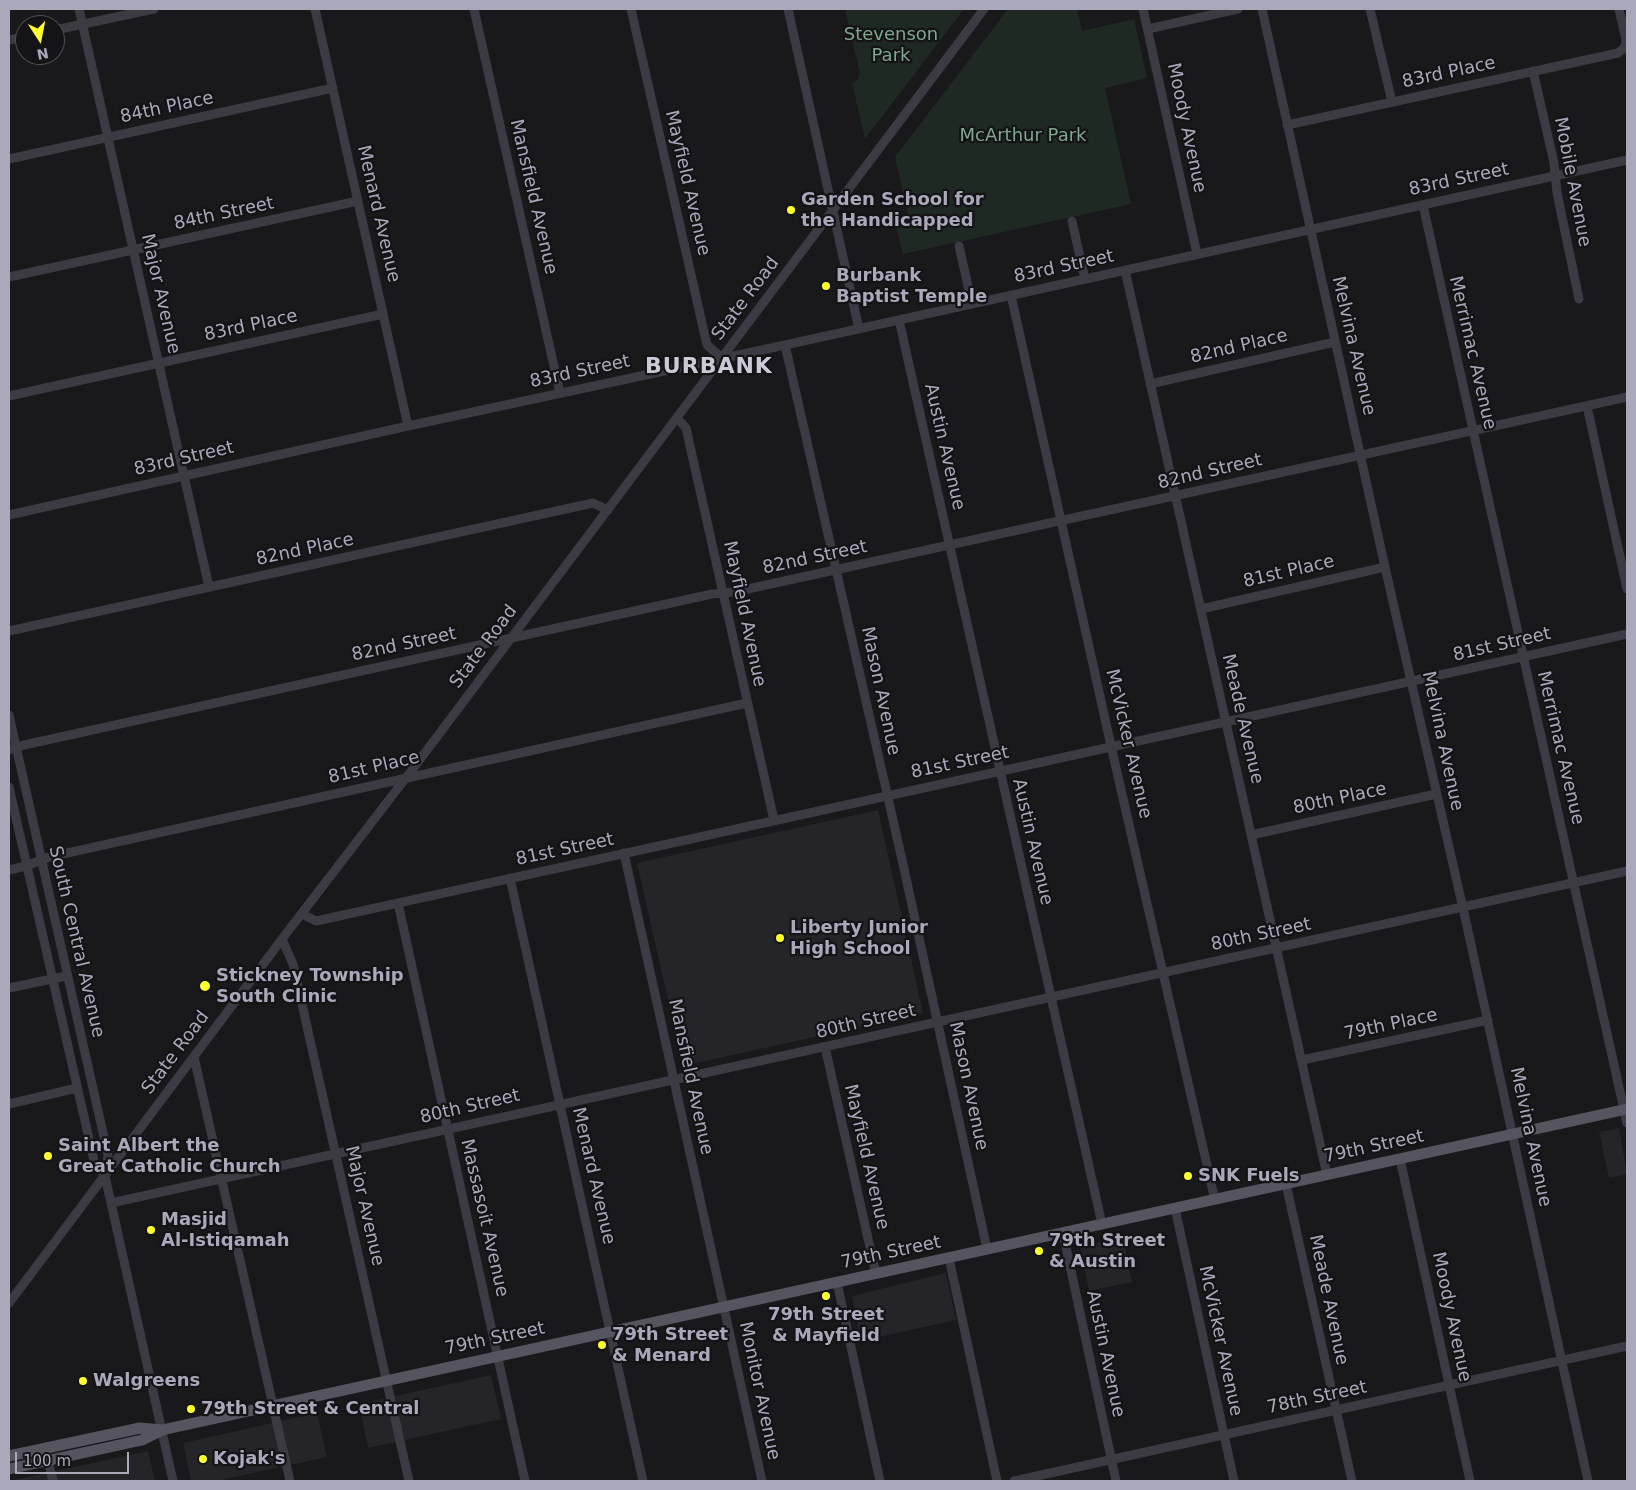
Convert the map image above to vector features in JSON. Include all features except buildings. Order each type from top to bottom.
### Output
[{"type":"main road","name":"79th Street","points":[[9,1469],[142,1440],[162,1430],[1626,1110]]},
{"type":"main road","name":"79th Street","points":[[9,1456],[140,1428],[162,1430]]},
{"type":"street","name":"Major Avenue","points":[[79,9],[209,587]]},
{"type":"street","points":[[65,28],[154,9]]},
{"type":"street","name":"Menard Avenue","points":[[315,9],[408,426]]},
{"type":"street","name":"Mansfield Avenue","points":[[474,9],[560,393]]},
{"type":"street","name":"Mayfield Avenue","points":[[630,9],[707,345],[722,358]]},
{"type":"street","points":[[788,9],[859,329]]},
{"type":"street","name":"State Road","points":[[9,1303],[282,939],[512,638],[984,9]]},
{"type":"street","name":"Moody Avenue","points":[[1143,9],[1197,254]]},
{"type":"street","points":[[1148,29],[1238,9]]},
{"type":"street","name":"Melvina Avenue","points":[[1262,9],[1385,567],[1463,907],[1588,1481]]},
{"type":"street","points":[[1370,9],[1392,102]]},
{"type":"street","name":"83rd Place","points":[[1287,125],[1618,53],[1625,47],[1626,40],[1619,9]]},
{"type":"street","name":"Mobile Avenue","points":[[1533,71],[1554,163],[1557,193],[1579,299]]},
{"type":"street","name":"84th Place","points":[[9,158],[333,88]]},
{"type":"street","name":"83rd Street","points":[[9,515],[1627,160]]},
{"type":"street","name":"84th Street","points":[[9,278],[358,201]]},
{"type":"street","name":"Merrimac Avenue","points":[[1423,205],[1626,1110],[1627,1123]]},
{"type":"street","points":[[1072,221],[1085,279]]},
{"type":"street","points":[[959,246],[972,304]]},
{"type":"street","name":"Meade Avenue","points":[[1125,270],[1327,1175]]},
{"type":"street","name":"McVicker Avenue","points":[[1011,295],[1111,746],[1215,1200]]},
{"type":"street","name":"83rd Place","points":[[9,396],[383,314]]},
{"type":"street","name":"Austin Avenue","points":[[899,320],[1102,1224]]},
{"type":"street","name":"82nd Place","points":[[1150,384],[1335,342]]},
{"type":"street","name":"Mason Avenue","points":[[785,345],[837,570],[987,1249]]},
{"type":"street","name":"82nd Street","points":[[12,749],[512,638],[949,546],[1627,397]]},
{"type":"street","points":[[1587,406],[1627,589]]},
{"type":"street","name":"Mayfield Avenue","points":[[677,418],[686,428],[774,820]]},
{"type":"street","name":"82nd Place","points":[[9,631],[593,503],[608,510]]},
{"type":"street","name":"81st Place","points":[[1201,609],[1385,567]]},
{"type":"street","name":"81st Street","points":[[302,914],[316,921],[1627,634]]},
{"type":"street","name":"81st Place","points":[[9,870],[40,860],[747,703]]},
{"type":"street","name":"South Central Avenue","points":[[9,716],[12,749],[40,860],[108,1155],[105,1176],[173,1481]]},
{"type":"street","name":"South Central Avenue","points":[[9,787],[95,1165],[105,1176]]},
{"type":"street","name":"80th Place","points":[[1251,835],[1436,794]]},
{"type":"street","name":"Mansfield Avenue","points":[[624,853],[725,1307]]},
{"type":"street","name":"80th Street","points":[[111,1203],[1627,871]]},
{"type":"street","name":"Menard Avenue","points":[[510,878],[643,1481]]},
{"type":"street","name":"Massasoit Avenue","points":[[398,903],[526,1481]]},
{"type":"street","name":"Major Avenue","points":[[282,939],[293,964],[409,1481]]},
{"type":"street","points":[[9,988],[66,976]]},
{"type":"street","name":"79th Place","points":[[1302,1060],[1488,1020]]},
{"type":"street","name":"Mayfield Avenue","points":[[825,1048],[876,1274]]},
{"type":"street","points":[[194,1057],[290,1481]]},
{"type":"street","points":[[9,1104],[77,1088]]},
{"type":"street","name":"Moody Avenue","points":[[1400,1159],[1470,1481]]},
{"type":"street","name":"Meade Avenue","points":[[1286,1184],[1352,1481]]},
{"type":"street","name":"McVicker Avenue","points":[[1175,1208],[1234,1481]]},
{"type":"street","name":"Austin Avenue","points":[[1063,1233],[1116,1481]]},
{"type":"street","points":[[949,1258],[997,1481]]},
{"type":"street","points":[[837,1282],[880,1481]]},
{"type":"street","name":"Monitor Avenue","points":[[725,1307],[762,1481]]},
{"type":"street","name":"78th Street","points":[[1014,1481],[1627,1346]]},
{"type":"street","points":[[45,1448],[53,1481]]},
{"type":"shaded area","name":"Liberty Junior High School","points":[[878,810],[923,1013],[683,1066],[637,863]]},
{"type":"shaded area","points":[[1619,1128],[1627,1174],[1609,1178],[1599,1132]]},
{"type":"shaded area","points":[[1123,1237],[1132,1282],[1089,1291],[1080,1246]]},
{"type":"shaded area","points":[[946,1273],[956,1320],[861,1341],[852,1296]]},
{"type":"shaded area","points":[[491,1375],[501,1419],[368,1448],[359,1404]]},
{"type":"shaded area","points":[[317,1413],[327,1457],[217,1481],[191,1481],[183,1443]]},
{"type":"shaded area","points":[[148,1451],[155,1481],[9,1481]]},
{"type":"green space","name":"Stevenson Park","points":[[845,9],[964,9],[865,139],[852,83],[857,81],[860,74]]},
{"type":"green space","name":"McArthur Park","points":[[1008,9],[1077,9],[1082,31],[1134,19],[1147,78],[1105,88],[1131,204],[903,254],[895,223],[908,213],[895,157]]},
{"type":"place","name":"Garden School for the Handicapped","points":[[791,210]]},
{"type":"place","name":"Burbank Baptist Temple","points":[[826,286]]},
{"type":"place","name":"Liberty Junior High School","points":[[780,938]]},
{"type":"place","name":"Stickney Township South Clinic","points":[[205,986]]},
{"type":"place","name":"Saint Albert the Great Catholic Church","points":[[48,1156]]},
{"type":"place","name":"SNK Fuels","points":[[1188,1176]]},
{"type":"place","name":"Masjid Al-Istiqamah","points":[[151,1230]]},
{"type":"place","name":"79th Street & Austin","points":[[1039,1251]]},
{"type":"place","name":"79th Street & Mayfield","points":[[826,1296]]},
{"type":"place","name":"79th Street & Menard","points":[[602,1345]]},
{"type":"place","name":"Walgreens","points":[[83,1381]]},
{"type":"place","name":"79th Street & Central","points":[[191,1409]]},
{"type":"place","name":"Kojak's","points":[[203,1459]]},
{"type":"district","name":"BURBANK","points":[[709,367]]}]
